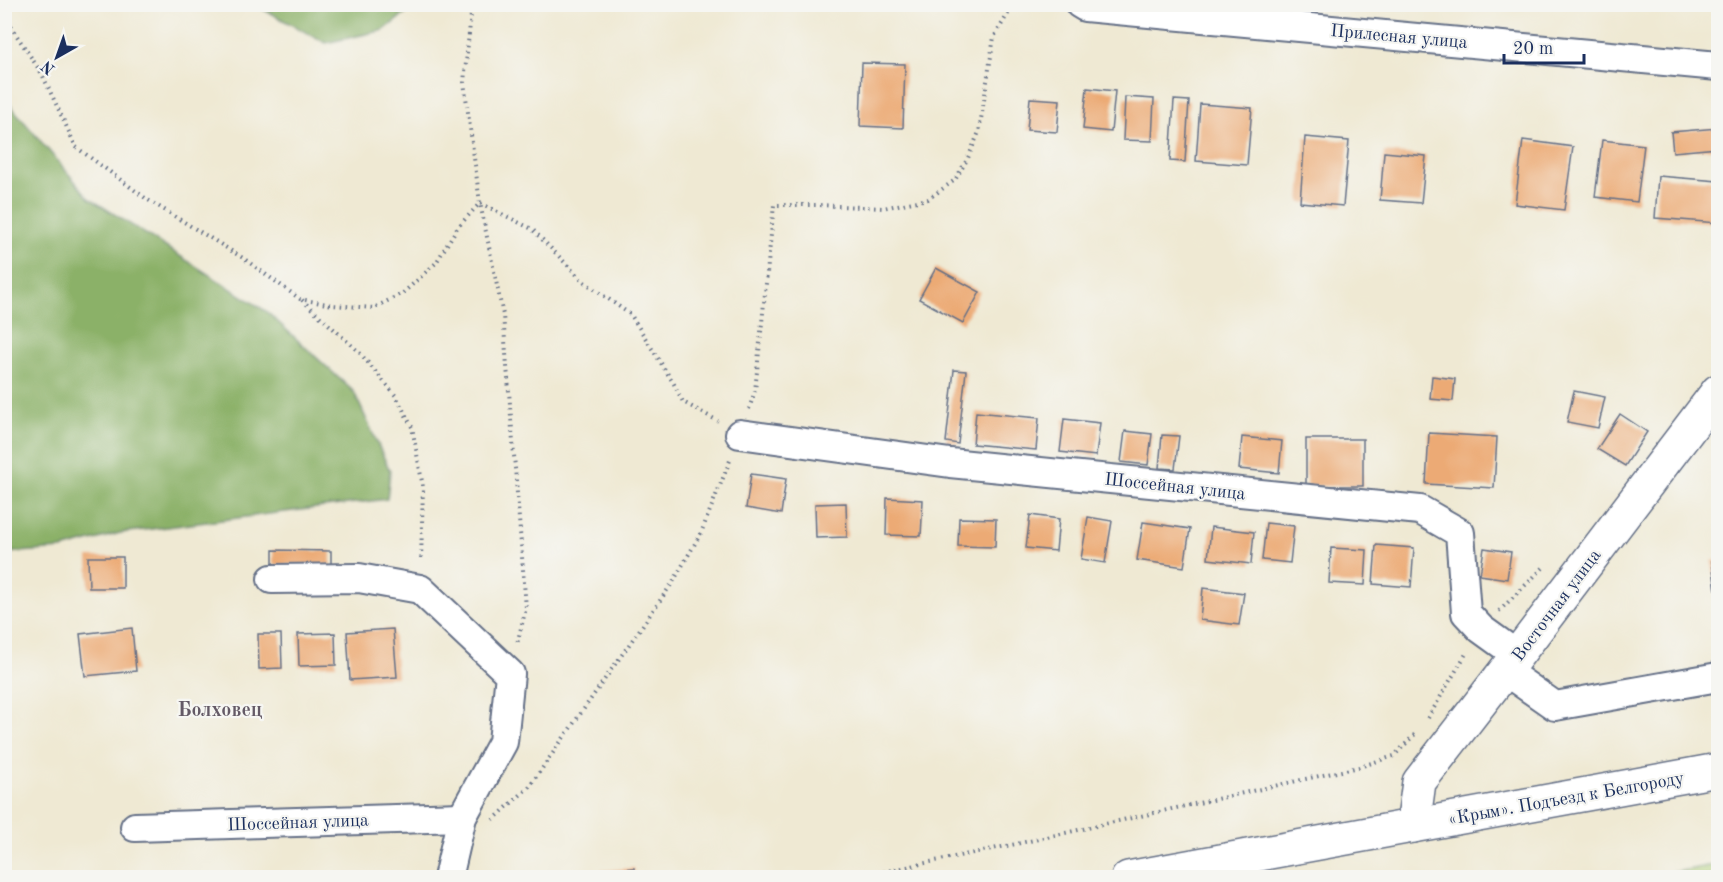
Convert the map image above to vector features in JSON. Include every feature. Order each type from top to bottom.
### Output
[{"type":"main road","name":"Восточная улица","points":[[1413,826],[1419,782],[1719,391]]},
{"type":"main road","name":"«Крым». Подъезд к Белгороду","points":[[1128,878],[1719,770]]},
{"type":"street","name":"Прилесная улица","points":[[1080,4],[1085,8],[1719,66]]},
{"type":"street","name":"Шоссейная улица","points":[[740,434],[950,463],[1420,510],[1460,533],[1466,613],[1511,663],[1555,706],[1719,677]]},
{"type":"street","points":[[272,579],[359,578],[420,589],[510,674],[503,742],[462,817],[448,878]]},
{"type":"street","name":"Шоссейная улица","points":[[135,827],[462,817]]},
{"type":"path","points":[[472,4],[464,82],[480,204],[503,315],[526,608],[510,674]]},
{"type":"path","points":[[4,16],[42,74],[76,147],[148,200],[243,258],[300,299],[359,352],[396,396],[412,427],[423,488],[420,589]]},
{"type":"path","points":[[300,299],[332,305],[374,308],[403,293],[436,263],[457,228],[480,204]]},
{"type":"path","points":[[480,204],[532,229],[583,281],[631,315],[683,402],[740,434]]},
{"type":"path","points":[[1425,724],[1481,629],[1546,565]]},
{"type":"path","points":[[854,878],[1359,767],[1394,756],[1417,732]]},
{"type":"green space","points":[[255,5],[408,5],[407,12],[384,30],[326,43]]},
{"type":"green space","points":[[4,98],[89,198],[266,311],[354,392],[390,471],[387,499],[120,533],[62,549],[5,553]]},
{"type":"green space","points":[[1718,864],[1718,877],[1651,877]]},
{"type":"building","points":[[862,63],[905,64],[903,128],[860,126]]},
{"type":"building","points":[[1087,88],[1115,91],[1111,132],[1083,129]]},
{"type":"building","points":[[1125,97],[1154,99],[1152,141],[1123,140]]},
{"type":"building","points":[[1030,98],[1060,100],[1057,132],[1027,130]]},
{"type":"building","points":[[1174,100],[1189,101],[1185,162],[1170,161]]},
{"type":"building","points":[[1200,104],[1252,108],[1247,165],[1196,161]]},
{"type":"building","points":[[1718,128],[1718,148],[1673,152],[1671,132]]},
{"type":"building","points":[[1305,137],[1349,141],[1343,206],[1300,202]]},
{"type":"building","points":[[1523,140],[1573,147],[1564,210],[1515,204]]},
{"type":"building","points":[[1602,140],[1644,145],[1637,202],[1595,197]]},
{"type":"building","points":[[1384,152],[1426,156],[1421,203],[1380,200]]},
{"type":"building","points":[[1658,176],[1718,181],[1718,223],[1655,218]]},
{"type":"building","points":[[936,268],[980,292],[963,323],[919,299]]},
{"type":"building","points":[[954,370],[966,371],[958,444],[946,442]]},
{"type":"building","points":[[1432,376],[1455,379],[1453,401],[1430,399]]},
{"type":"building","points":[[1574,391],[1605,397],[1598,428],[1567,422]]},
{"type":"building","points":[[976,412],[1039,418],[1036,450],[973,444]]},
{"type":"building","points":[[1620,414],[1647,432],[1625,466],[1597,449]]},
{"type":"building","points":[[1064,419],[1100,423],[1096,456],[1060,452]]},
{"type":"building","points":[[1125,431],[1152,434],[1148,465],[1121,462]]},
{"type":"building","points":[[1429,433],[1497,437],[1494,488],[1426,484]]},
{"type":"building","points":[[1162,435],[1179,436],[1175,469],[1159,468]]},
{"type":"building","points":[[1242,437],[1282,441],[1279,473],[1239,469]]},
{"type":"building","points":[[1306,439],[1363,439],[1363,486],[1306,486]]},
{"type":"building","points":[[751,474],[786,479],[781,514],[746,508]]},
{"type":"building","points":[[887,498],[923,500],[921,536],[886,535]]},
{"type":"building","points":[[846,503],[847,537],[816,538],[815,504]]},
{"type":"building","points":[[1030,515],[1059,519],[1056,551],[1026,548]]},
{"type":"building","points":[[1088,517],[1112,521],[1105,563],[1081,559]]},
{"type":"building","points":[[959,518],[996,519],[995,547],[958,546]]},
{"type":"building","points":[[1143,522],[1190,529],[1184,567],[1137,560]]},
{"type":"building","points":[[1266,523],[1294,526],[1290,563],[1262,560]]},
{"type":"building","points":[[1211,527],[1254,532],[1251,564],[1208,559]]},
{"type":"building","points":[[1376,545],[1414,548],[1411,587],[1373,584]]},
{"type":"building","points":[[1331,548],[1367,550],[1365,585],[1329,583]]},
{"type":"building","points":[[1484,548],[1511,552],[1507,579],[1480,575]]},
{"type":"building","points":[[273,550],[331,551],[331,565],[273,565]]},
{"type":"building","points":[[88,557],[123,557],[123,588],[89,588]]},
{"type":"building","points":[[1718,560],[1718,598],[1717,598],[1712,561]]},
{"type":"building","points":[[1203,588],[1244,593],[1239,625],[1200,620]]},
{"type":"building","points":[[132,628],[136,671],[85,676],[80,634]]},
{"type":"building","points":[[393,629],[397,677],[350,680],[347,632]]},
{"type":"building","points":[[335,633],[336,665],[299,666],[298,634]]},
{"type":"building","points":[[258,634],[281,634],[282,668],[259,669]]},
{"type":"building","points":[[634,868],[635,878],[577,878],[576,873]]},
{"type":"district","name":"Болховец","points":[[220,709]]}]
